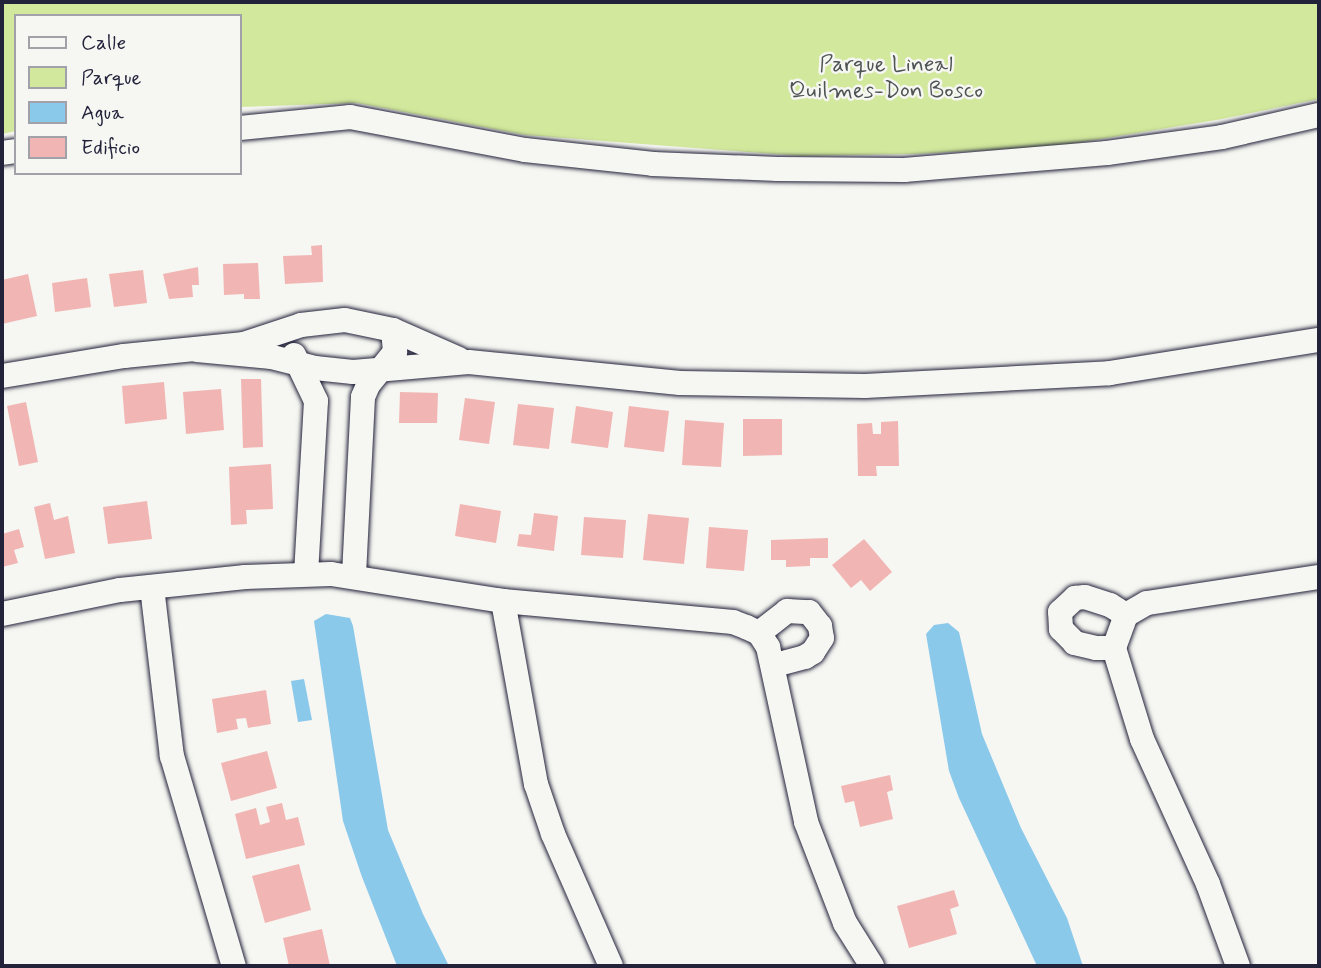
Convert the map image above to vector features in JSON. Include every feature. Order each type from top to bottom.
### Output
[{"type":"street","points":[[242,128],[350,117],[525,150],[629,161],[732,168],[904,170],[1107,153],[1222,137],[1319,115]]},
{"type":"street","points":[[2,376],[124,356],[258,342],[301,325],[345,320],[393,330],[443,354],[470,362],[680,383],[944,384],[1110,373],[1319,340]]},
{"type":"street","points":[[301,325],[293,340],[296,363],[307,378],[316,401],[306,573]]},
{"type":"street","points":[[354,575],[363,397],[368,385],[383,370],[395,352],[393,330]]},
{"type":"street","points":[[197,350],[272,357],[343,371],[470,362]]},
{"type":"street","points":[[2,614],[152,587],[306,573],[354,575],[503,601],[733,622],[759,633],[775,665],[789,751],[806,822],[845,923],[853,966]]},
{"type":"street","points":[[1233,961],[1208,884],[1142,739],[1114,648],[1118,629],[1126,615],[1147,603],[1319,577]]},
{"type":"street","points":[[152,587],[172,756],[234,966]]},
{"type":"street","points":[[1114,648],[1096,648],[1075,643],[1060,629],[1060,612],[1075,598],[1085,597],[1110,604],[1126,615]]},
{"type":"street","points":[[503,601],[536,784],[554,834],[611,966]]},
{"type":"street","points":[[759,633],[787,611],[808,612],[820,626],[822,638],[813,652],[805,657],[775,665]]},
{"type":"street","points":[[845,923],[872,966]]},
{"type":"green space","name":"Parque Lineal Quilmes-Don Bosco","points":[[2,2],[1319,2],[1319,99],[1222,119],[1053,147],[801,156],[525,135],[357,103],[242,107],[242,14],[14,14],[14,131],[2,134]]},
{"type":"water","points":[[326,614],[350,618],[353,626],[388,830],[423,914],[449,966],[397,966],[362,877],[343,821],[314,621]]},
{"type":"water","points":[[948,623],[959,632],[982,734],[1021,828],[1067,918],[1083,966],[1037,966],[959,798],[949,771],[926,634],[934,625]]},
{"type":"water","points":[[304,679],[312,720],[298,722],[291,681]]},
{"type":"building","points":[[322,245],[323,282],[285,284],[283,256],[312,255],[311,246]]},
{"type":"building","points":[[258,263],[260,299],[244,299],[244,294],[224,295],[223,264]]},
{"type":"building","points":[[198,267],[199,285],[192,285],[193,297],[169,299],[163,274]]},
{"type":"building","points":[[143,270],[147,303],[114,307],[109,274]]},
{"type":"building","points":[[28,274],[37,316],[2,324],[2,280]]},
{"type":"building","points":[[87,278],[91,307],[55,312],[52,283]]},
{"type":"building","points":[[241,379],[261,379],[263,447],[243,448]]},
{"type":"building","points":[[164,382],[167,419],[125,424],[122,386]]},
{"type":"building","points":[[221,389],[224,430],[186,434],[183,392]]},
{"type":"building","points":[[400,392],[438,393],[437,423],[399,423]]},
{"type":"building","points":[[465,398],[495,402],[489,444],[459,440]]},
{"type":"building","points":[[26,402],[38,462],[19,466],[7,406]]},
{"type":"building","points":[[518,404],[554,408],[549,449],[513,445]]},
{"type":"building","points":[[576,406],[613,412],[608,448],[571,443]]},
{"type":"building","points":[[629,406],[669,411],[664,452],[624,447]]},
{"type":"building","points":[[743,419],[782,419],[782,455],[743,456]]},
{"type":"building","points":[[685,420],[724,423],[721,467],[682,465]]},
{"type":"building","points":[[898,421],[899,466],[876,466],[877,476],[858,476],[857,424],[872,423],[873,434],[881,434],[881,422]]},
{"type":"building","points":[[271,464],[273,509],[246,510],[247,524],[231,525],[229,467]]},
{"type":"building","points":[[147,501],[152,539],[108,544],[103,507]]},
{"type":"building","points":[[50,503],[54,520],[68,516],[75,553],[45,559],[34,507]]},
{"type":"building","points":[[460,504],[501,511],[496,543],[455,536]]},
{"type":"building","points":[[534,513],[558,516],[554,551],[517,546],[519,534],[531,535]]},
{"type":"building","points":[[648,514],[689,518],[684,564],[643,560]]},
{"type":"building","points":[[584,517],[626,520],[623,558],[581,555]]},
{"type":"building","points":[[709,527],[748,530],[744,571],[706,568]]},
{"type":"building","points":[[19,529],[24,547],[14,550],[18,563],[2,567],[2,534]]},
{"type":"building","points":[[828,538],[828,558],[810,558],[810,566],[786,567],[786,560],[771,560],[771,540]]},
{"type":"building","points":[[864,539],[892,572],[870,591],[861,580],[851,588],[832,565]]},
{"type":"building","points":[[266,690],[271,724],[248,728],[246,718],[236,719],[238,729],[217,733],[212,699]]},
{"type":"building","points":[[267,751],[277,788],[231,801],[221,763]]},
{"type":"building","points":[[890,775],[893,790],[887,792],[893,819],[860,827],[854,801],[845,803],[841,786]]},
{"type":"building","points":[[282,803],[286,820],[298,817],[305,845],[246,859],[235,814],[256,808],[260,825],[270,822],[266,807]]},
{"type":"building","points":[[299,864],[311,910],[265,923],[252,876]]},
{"type":"building","points":[[954,890],[959,906],[950,909],[957,934],[909,948],[897,906]]},
{"type":"building","points":[[322,929],[330,966],[289,966],[283,938]]}]
